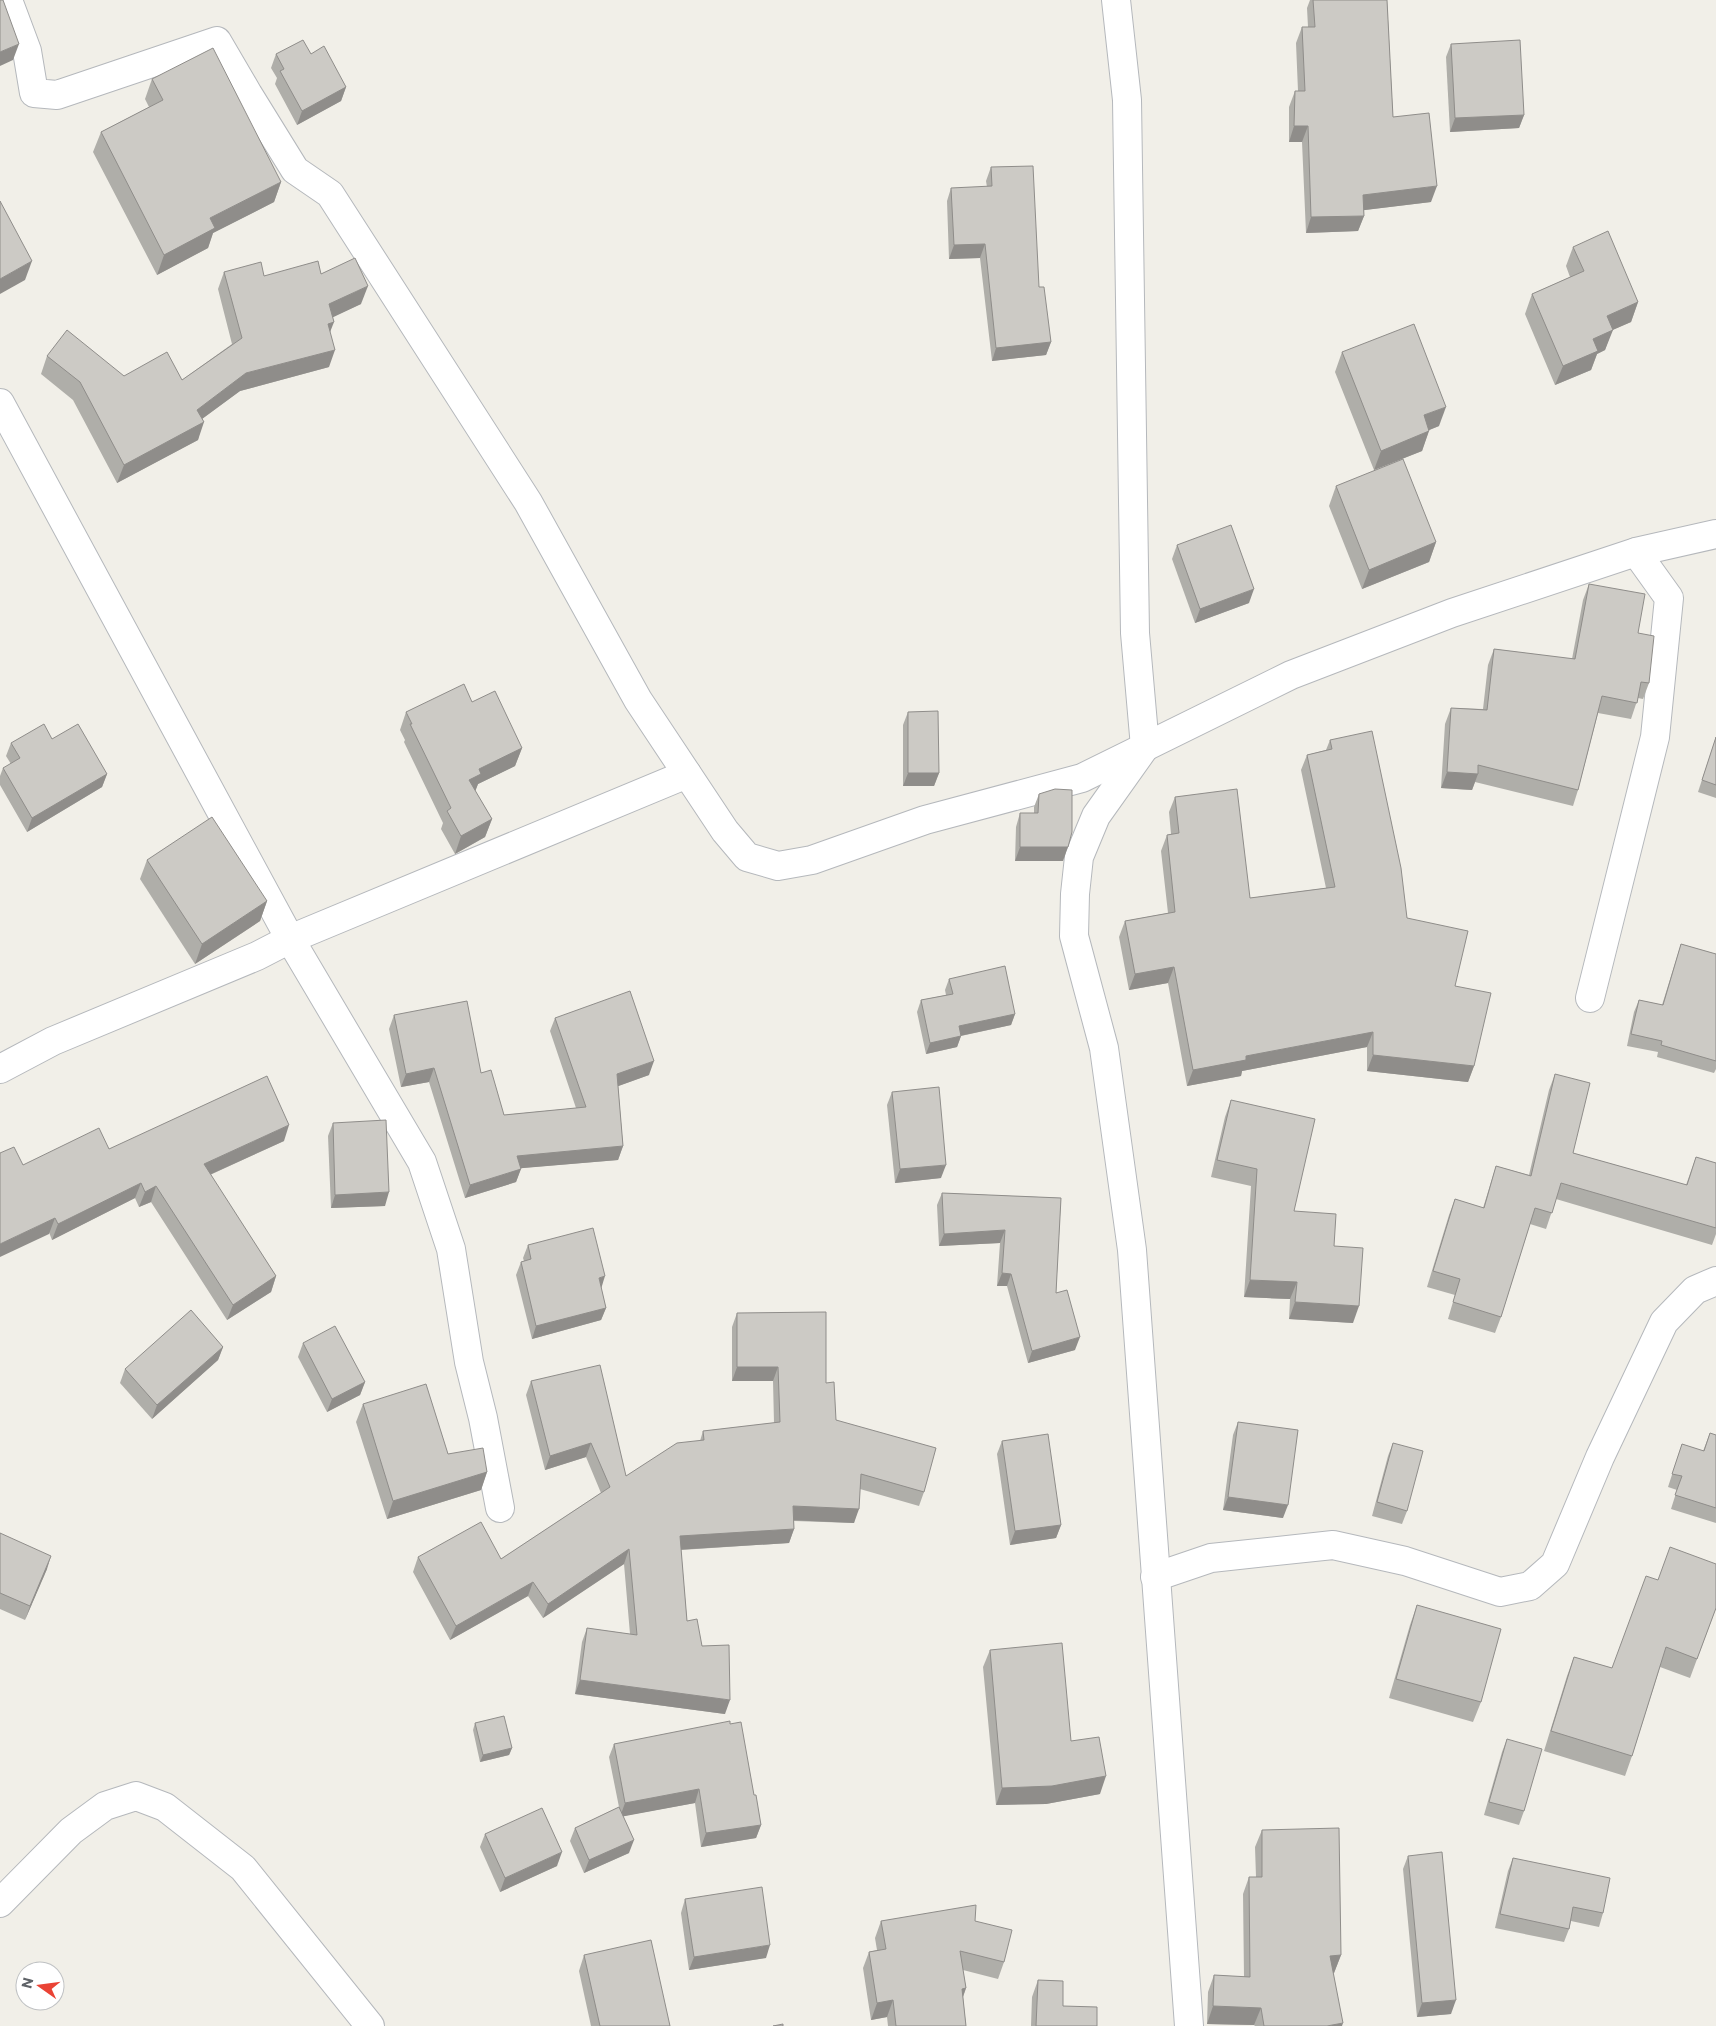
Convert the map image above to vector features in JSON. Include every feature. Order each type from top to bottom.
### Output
[{"type":"street","points":[[8,0],[27,51],[34,93],[57,95],[217,41],[295,170],[330,194],[528,502],[638,700],[725,831],[747,856],[778,866],[812,860],[925,820],[1082,778],[1291,675],[1452,613],[1636,552],[1716,534]]},
{"type":"street","points":[[1116,0],[1127,100],[1134,633],[1145,747],[1096,816],[1079,857],[1074,894],[1074,936],[1104,1048],[1132,1250],[1189,2026]]},
{"type":"street","points":[[0,402],[290,939],[422,1162],[451,1249],[469,1362],[483,1418],[500,1508]]},
{"type":"street","points":[[1590,998],[1656,737],[1670,598],[1636,552]]},
{"type":"street","points":[[0,1069],[53,1041],[257,956],[290,939],[687,774]]},
{"type":"street","points":[[1155,1577],[1211,1558],[1333,1545],[1405,1562],[1500,1592],[1530,1586],[1555,1564],[1600,1457],[1664,1322],[1695,1290],[1716,1281]]},
{"type":"street","points":[[0,1903],[71,1831],[105,1806],[136,1796],[165,1807],[243,1868],[370,2026]]},
{"type":"building","points":[[0,0],[3,0],[19,44],[0,52]]},
{"type":"building","points":[[1313,0],[1387,0],[1393,117],[1429,113],[1437,186],[1363,195],[1364,216],[1311,217],[1308,126],[1294,126],[1295,91],[1305,91],[1302,27],[1315,27]]},
{"type":"building","points":[[303,40],[311,54],[324,46],[346,87],[302,111],[280,71],[284,69],[276,54]]},
{"type":"building","points":[[1520,40],[1524,115],[1455,118],[1451,44]]},
{"type":"building","points":[[213,48],[281,182],[210,218],[215,228],[164,255],[101,132],[163,100],[152,79]]},
{"type":"building","points":[[1033,166],[1039,287],[1044,287],[1051,342],[996,348],[985,244],[954,245],[951,188],[992,186],[991,167]]},
{"type":"building","points":[[0,201],[32,261],[0,279]]},
{"type":"building","points":[[1608,231],[1638,302],[1607,316],[1613,330],[1593,339],[1598,351],[1563,366],[1532,294],[1584,271],[1573,247]]},
{"type":"building","points":[[355,258],[368,286],[329,304],[334,322],[328,324],[335,350],[246,373],[197,410],[204,422],[124,465],[80,382],[47,356],[67,330],[124,376],[167,352],[182,380],[242,338],[224,272],[261,262],[264,276],[318,261],[321,274]]},
{"type":"building","points":[[1414,324],[1446,407],[1424,415],[1429,431],[1381,451],[1342,352]]},
{"type":"building","points":[[1403,459],[1436,542],[1369,570],[1336,486]]},
{"type":"building","points":[[1231,525],[1254,589],[1200,609],[1177,545]]},
{"type":"building","points":[[1589,584],[1645,594],[1638,633],[1654,636],[1649,683],[1641,682],[1637,703],[1602,696],[1578,790],[1478,765],[1478,774],[1447,772],[1451,708],[1487,710],[1494,649],[1575,659]]},
{"type":"building","points":[[464,684],[472,702],[495,691],[522,748],[479,769],[481,774],[469,780],[492,819],[461,836],[447,811],[451,808],[406,712]]},
{"type":"building","points":[[938,711],[939,773],[908,773],[908,712]]},
{"type":"building","points":[[44,724],[52,739],[78,724],[107,774],[32,818],[3,768],[20,758],[11,743]]},
{"type":"building","points":[[1372,731],[1401,868],[1407,918],[1468,931],[1455,986],[1491,993],[1474,1066],[1373,1055],[1373,1032],[1246,1056],[1246,1060],[1193,1070],[1174,967],[1135,974],[1125,921],[1175,912],[1167,835],[1179,833],[1175,797],[1237,789],[1250,898],[1335,887],[1307,755],[1332,749],[1330,740]]},
{"type":"building","points":[[1716,737],[1716,785],[1702,780]]},
{"type":"building","points":[[1055,789],[1072,790],[1072,832],[1068,847],[1020,847],[1020,813],[1038,813],[1039,794]]},
{"type":"building","points":[[212,817],[267,901],[202,944],[147,860]]},
{"type":"building","points":[[1681,944],[1716,954],[1716,1061],[1661,1045],[1662,1041],[1631,1034],[1639,1000],[1663,1005]]},
{"type":"building","points":[[1005,966],[1015,1014],[959,1026],[961,1036],[930,1043],[921,1000],[953,994],[949,979]]},
{"type":"building","points":[[630,991],[654,1061],[617,1074],[623,1146],[517,1156],[521,1169],[470,1185],[434,1068],[406,1074],[394,1015],[467,1001],[481,1073],[491,1070],[504,1115],[586,1107],[555,1018]]},
{"type":"building","points":[[1555,1074],[1590,1083],[1573,1153],[1687,1185],[1696,1157],[1716,1163],[1716,1228],[1561,1183],[1552,1213],[1535,1208],[1501,1317],[1453,1302],[1460,1279],[1433,1271],[1455,1199],[1484,1208],[1496,1166],[1531,1176]]},
{"type":"building","points":[[267,1076],[289,1125],[204,1164],[276,1276],[233,1305],[156,1186],[145,1192],[141,1183],[58,1224],[55,1218],[0,1244],[0,1153],[14,1147],[23,1165],[99,1128],[109,1149]]},
{"type":"building","points":[[939,1087],[946,1165],[900,1169],[892,1092]]},
{"type":"building","points":[[1231,1100],[1315,1119],[1294,1211],[1336,1214],[1334,1246],[1363,1248],[1359,1306],[1295,1302],[1297,1282],[1250,1280],[1257,1169],[1217,1160]]},
{"type":"building","points":[[386,1120],[389,1192],[335,1195],[333,1123]]},
{"type":"building","points":[[942,1193],[1061,1198],[1056,1293],[1067,1290],[1080,1337],[1032,1351],[1011,1274],[1002,1273],[1005,1230],[944,1234]]},
{"type":"building","points":[[593,1228],[605,1276],[599,1278],[606,1308],[536,1326],[521,1262],[531,1259],[528,1245]]},
{"type":"building","points":[[191,1310],[223,1347],[157,1405],[125,1369]]},
{"type":"building","points":[[826,1312],[826,1383],[834,1382],[836,1420],[936,1448],[924,1492],[861,1474],[859,1509],[793,1506],[794,1529],[680,1536],[687,1621],[697,1619],[702,1646],[729,1645],[730,1700],[580,1680],[587,1628],[637,1635],[629,1549],[548,1604],[533,1582],[456,1626],[418,1557],[481,1522],[501,1559],[610,1487],[591,1443],[550,1456],[531,1381],[600,1365],[626,1476],[677,1443],[704,1440],[703,1431],[780,1422],[778,1367],[737,1367],[737,1313]]},
{"type":"building","points":[[335,1326],[365,1382],[332,1399],[303,1343]]},
{"type":"building","points":[[426,1384],[448,1454],[483,1448],[487,1472],[393,1501],[363,1404]]},
{"type":"building","points":[[1238,1422],[1298,1430],[1288,1505],[1228,1497]]},
{"type":"building","points":[[1710,1433],[1716,1435],[1716,1508],[1675,1495],[1682,1476],[1672,1474],[1682,1444],[1704,1451]]},
{"type":"building","points":[[1048,1434],[1061,1525],[1015,1531],[1002,1441]]},
{"type":"building","points":[[1393,1443],[1423,1451],[1407,1511],[1377,1502]]},
{"type":"building","points":[[0,1533],[51,1556],[30,1606],[0,1593]]},
{"type":"building","points":[[1670,1547],[1716,1564],[1716,1608],[1697,1659],[1666,1647],[1632,1756],[1551,1731],[1574,1657],[1612,1668],[1646,1576],[1658,1580]]},
{"type":"building","points":[[1417,1605],[1501,1629],[1481,1702],[1396,1679]]},
{"type":"building","points":[[1062,1643],[1071,1741],[1099,1737],[1106,1776],[1052,1786],[1002,1788],[990,1650]]},
{"type":"building","points":[[504,1716],[512,1748],[483,1755],[475,1723]]},
{"type":"building","points":[[730,1721],[730,1724],[741,1722],[761,1825],[706,1833],[699,1789],[625,1803],[614,1744]]},
{"type":"building","points":[[1507,1739],[1542,1749],[1524,1811],[1489,1802]]},
{"type":"building","points":[[619,1807],[634,1840],[589,1860],[575,1828]]},
{"type":"building","points":[[542,1808],[562,1852],[505,1878],[485,1834]]},
{"type":"building","points":[[1339,1828],[1341,1955],[1330,1956],[1343,2023],[1327,2026],[1264,2026],[1261,2008],[1213,2006],[1214,1975],[1250,1977],[1249,1877],[1262,1877],[1262,1830]]},
{"type":"building","points":[[1442,1852],[1456,2000],[1422,2003],[1408,1856]]},
{"type":"building","points":[[1513,1858],[1610,1878],[1603,1913],[1573,1907],[1569,1929],[1500,1914]]},
{"type":"building","points":[[762,1887],[770,1945],[694,1957],[685,1899]]},
{"type":"building","points":[[976,1905],[975,1921],[1012,1930],[1004,1962],[960,1951],[966,1988],[962,1989],[966,2026],[896,2026],[893,2000],[877,2003],[869,1952],[886,1949],[881,1921]]},
{"type":"building","points":[[651,1940],[670,2026],[600,2026],[584,1955]]},
{"type":"building","points":[[1038,1980],[1063,1981],[1063,2006],[1097,2007],[1097,2026],[1036,2026]]}]
